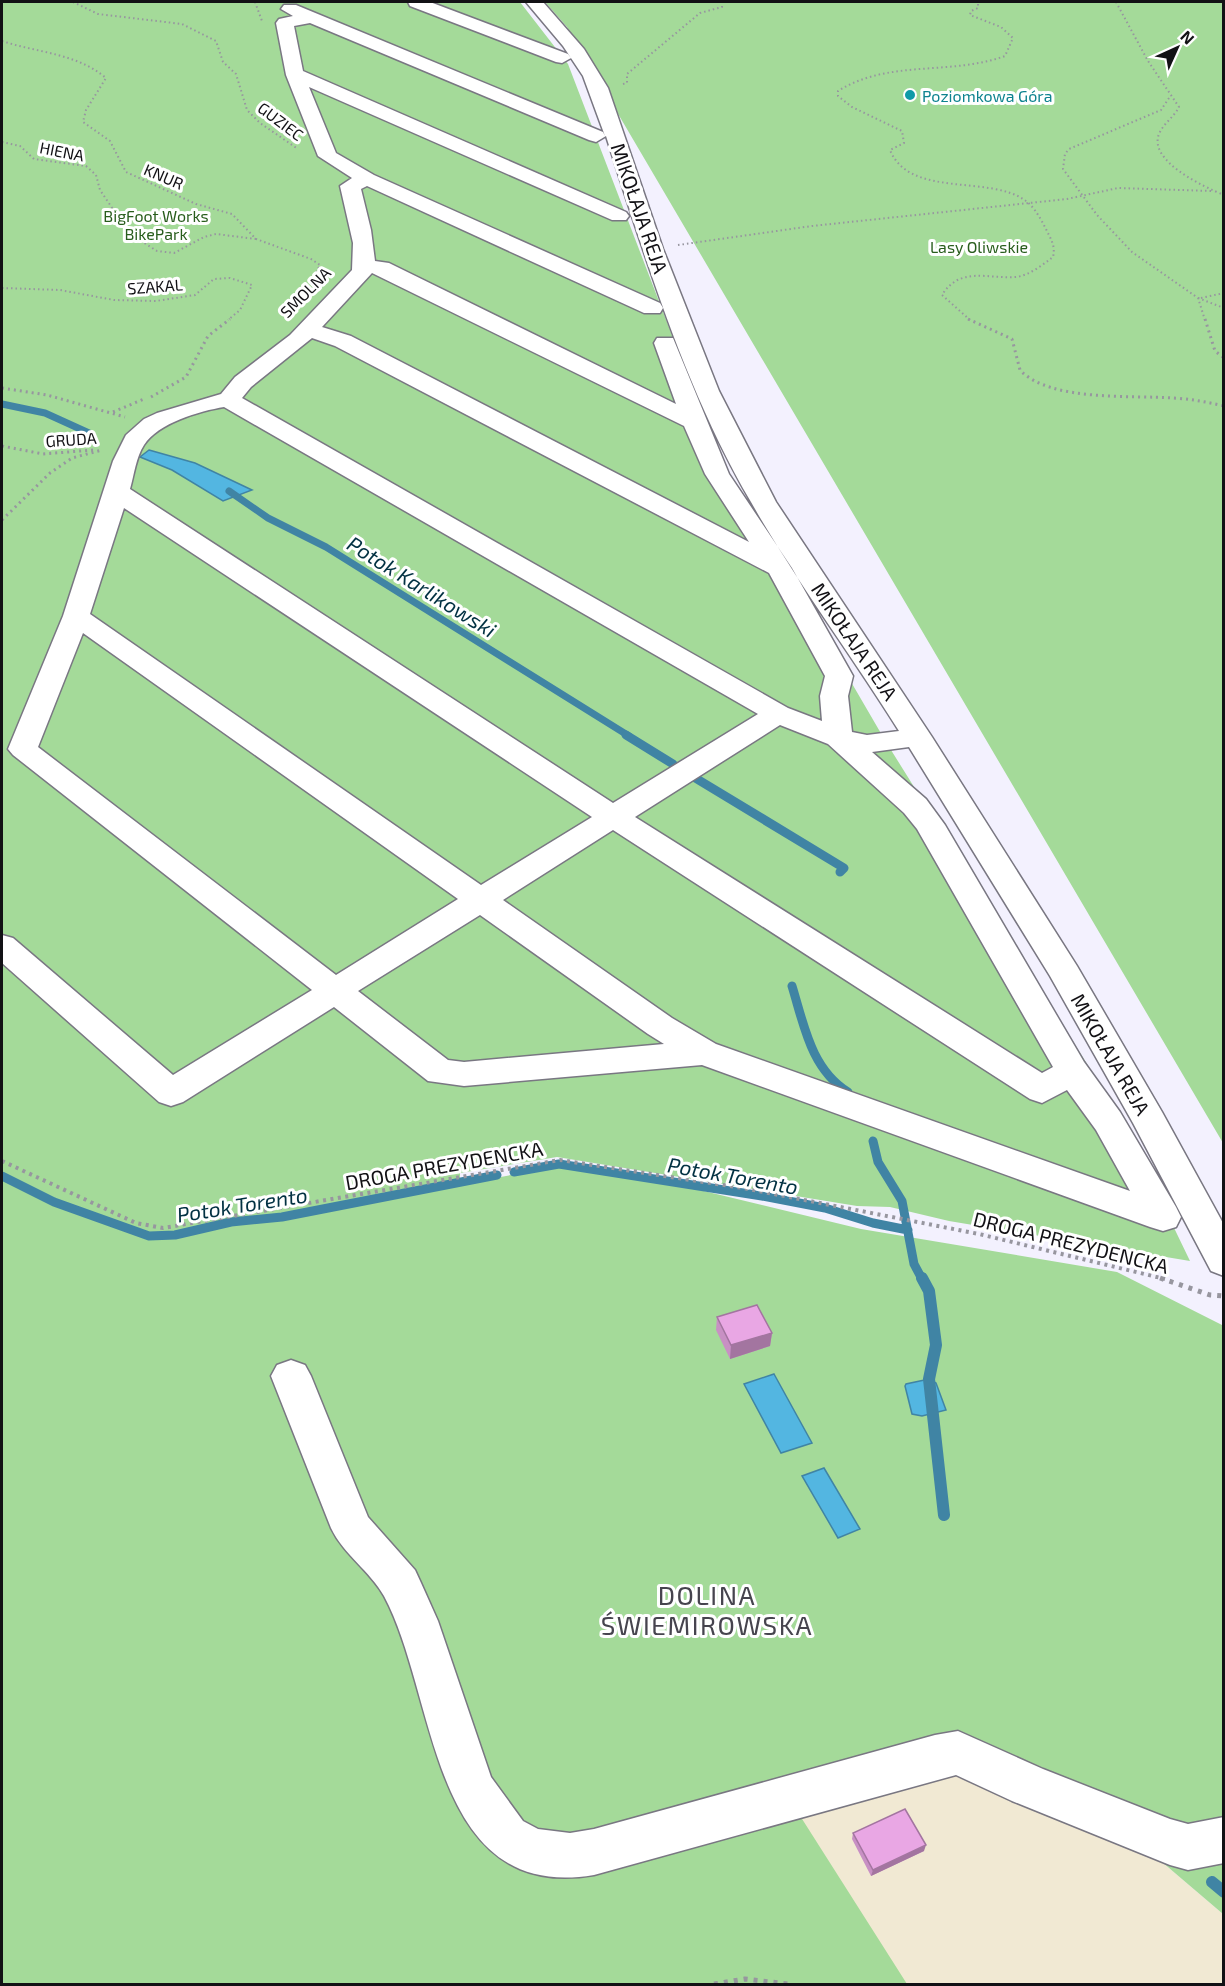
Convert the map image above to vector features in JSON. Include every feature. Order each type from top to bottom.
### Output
[{"type":"street","points":[[416,2],[562,58]]},
{"type":"street","points":[[76,616],[660,1026],[704,1053],[1163,1217],[1108,1122],[1072,1071],[930,825],[915,806],[837,738],[834,696],[839,676],[779,568],[717,474],[694,422],[619,216],[596,136],[562,58],[553,44],[515,2]]},
{"type":"street","name":"MIKOŁAJA REJA","points":[[534,2],[578,52],[598,88],[653,249],[719,419],[763,502],[918,737],[1071,984],[1150,1121],[1224,1261]]},
{"type":"street","points":[[596,136],[311,18],[285,23],[295,74],[328,156],[367,179],[652,308]]},
{"type":"street","points":[[295,74],[619,216]]},
{"type":"street","points":[[365,266],[350,186],[367,179]]},
{"type":"street","points":[[228,400],[238,387],[307,319],[365,266],[381,268],[694,422]]},
{"type":"street","points":[[307,319],[343,341],[779,568]]},
{"type":"street","points":[[704,1053],[464,1074],[440,1072],[23,749],[76,616],[117,492],[126,455],[139,432],[175,414],[217,401],[228,400],[778,714],[837,738],[867,744],[918,737]]},
{"type":"street","points":[[117,492],[615,818],[1042,1090],[1072,1071]]},
{"type":"street","points":[[2,946],[171,1093],[615,818],[778,714]]},
{"type":"street","points":[[291,1376],[352,1528],[400,1583],[416,1621],[472,1789],[507,1837],[528,1849],[548,1855],[570,1856],[594,1852],[935,1757],[958,1753],[1028,1785],[1170,1842],[1188,1847],[1224,1840]]},
{"type":"path","name":"GUZIEC","points":[[73,2],[88,10],[131,20],[182,24],[216,41],[223,62],[236,74],[247,110],[260,123],[306,154]]},
{"type":"path","points":[[255,2],[262,22]]},
{"type":"path","points":[[598,88],[627,84],[627,74],[700,13],[722,7],[722,2]]},
{"type":"path","points":[[978,2],[978,8],[970,15],[1001,27],[1013,38],[1005,56],[971,65],[862,77],[838,91],[838,96],[845,105],[890,122],[902,131],[904,143],[890,150],[894,161],[920,178],[951,186],[990,187],[1015,194],[1028,202],[1055,248],[1053,257],[1036,269],[1017,277],[968,276],[953,279],[945,287],[942,295],[963,315],[1012,339],[1015,361],[1023,373],[1047,387],[1083,393],[1188,398],[1224,406]]},
{"type":"path","points":[[1116,2],[1169,98],[1179,107],[1158,135],[1158,145],[1165,159],[1183,174],[1212,191],[1224,195]]},
{"type":"path","name":"KNUR","points":[[2,41],[81,59],[93,65],[106,78],[101,91],[84,110],[83,122],[110,141],[126,172],[196,204],[232,214],[256,239],[311,259],[320,265],[301,298],[307,319]]},
{"type":"path","points":[[1169,98],[1161,110],[1069,149],[1065,154],[1063,169],[1082,197],[1132,252],[1198,298],[1224,308]]},
{"type":"path","name":"HIENA","points":[[2,142],[20,146],[24,154],[31,158],[77,164],[92,170],[98,177],[100,191],[106,200],[134,236],[151,248],[168,253],[182,251],[208,235],[227,234],[256,239]]},
{"type":"path","points":[[653,249],[802,228],[1082,197],[1095,191],[1118,188],[1212,191]]},
{"type":"path","name":"SZAKAL","points":[[2,288],[60,290],[114,300],[156,301],[195,295],[214,279],[230,278],[252,285],[240,310],[208,336],[186,377],[151,397],[113,412]]},
{"type":"path","points":[[1198,298],[1224,293]]},
{"type":"path","points":[[1198,298],[1215,351],[1224,358]]},
{"type":"path","points":[[2,388],[47,395],[113,412],[134,420]]},
{"type":"path","name":"GRUDA","points":[[2,446],[43,454],[106,448],[72,458],[50,473],[2,520]]},
{"type":"path","name":"DROGA PREZYDENCKA","points":[[2,1161],[136,1223],[163,1228],[560,1160],[743,1188],[979,1234],[1079,1260],[1153,1275],[1210,1295],[1224,1296]]},
{"type":"path","points":[[714,1984],[745,1979],[788,1984]]},
{"type":"shaded area","points":[[950,1767],[1162,1862],[1223,1914],[1223,1984],[192,1984]]},
{"type":"green space","name":"BigFoot Works BikePark","points":[[2,2],[520,2],[568,64],[716,450],[886,742],[1122,1120],[1190,1261],[949,1221],[890,1207],[857,1206],[557,1157],[460,1173],[460,1182],[485,1180],[557,1166],[683,1186],[861,1229],[1117,1272],[1222,1325],[1223,1914],[1162,1862],[950,1767],[797,1811],[907,1984],[2,1984]]},
{"type":"green space","name":"Lasy Oliwskie","points":[[545,2],[1223,2],[1223,1143],[567,27]]},
{"type":"water","points":[[149,450],[195,463],[252,490],[223,501],[172,470],[140,457]]},
{"type":"water","points":[[774,1374],[812,1443],[781,1453],[744,1384]]},
{"type":"water","points":[[929,1379],[936,1383],[946,1410],[922,1416],[912,1414],[905,1386]]},
{"type":"water","points":[[824,1468],[860,1529],[838,1538],[802,1476]]},
{"type":"building","points":[[757,1305],[772,1333],[731,1345],[717,1317]]},
{"type":"building","points":[[905,1809],[926,1845],[873,1870],[853,1833]]},
{"type":"waterway","name":"Potok Karlikowski","points":[[2,404],[45,413],[89,433]]},
{"type":"waterway","name":"Potok Karlikowski","points":[[229,491],[268,518],[326,547],[629,736]]},
{"type":"waterway","name":"Potok Karlikowski","points":[[626,735],[673,764]]},
{"type":"waterway","name":"Potok Karlikowski","points":[[692,776],[844,868],[840,872]]},
{"type":"waterway","name":"Potok Karlikowski","points":[[792,986],[805,1031],[817,1059],[835,1082],[848,1092]]},
{"type":"waterway","name":"Potok Karlikowski","points":[[873,1141],[878,1162],[902,1201],[908,1230]]},
{"type":"waterway","name":"Potok Torento","points":[[514,1172],[559,1164],[762,1196],[825,1208],[873,1223],[908,1230]]},
{"type":"waterway","name":"Potok Torento","points":[[2,1176],[54,1202],[149,1236],[175,1235],[231,1222],[282,1217],[497,1175]]},
{"type":"waterway","name":"Potok Karlikowski","points":[[908,1230],[914,1264],[922,1279]]},
{"type":"waterway","name":"Potok Karlikowski","points":[[922,1278],[929,1291],[936,1345],[929,1379],[944,1515]]},
{"type":"waterway","name":"Potok Karlikowski","points":[[1212,1882],[1224,1892]]},
{"type":"place","name":"Poziomkowa Góra","points":[[910,95]]},
{"type":"district","name":"DOLINA ŚWIEMIROWSKA","points":[[707,1609]]}]
